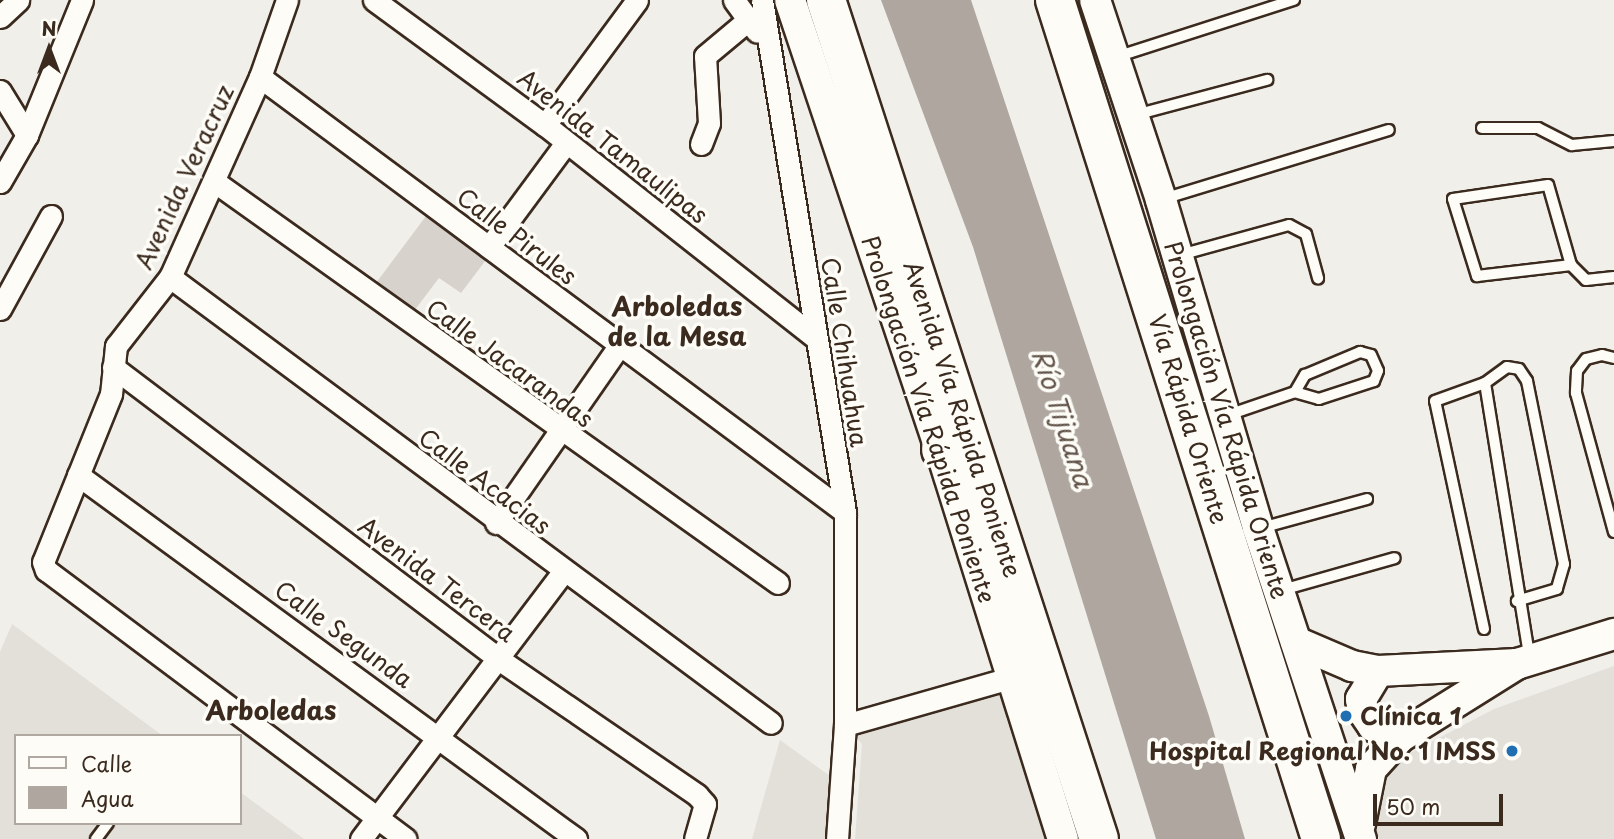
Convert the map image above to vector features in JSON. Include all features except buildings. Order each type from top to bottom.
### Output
[{"type":"highway","name":"Avenida Vía Rápida Poniente","points":[[826,0],[1099,839]]},
{"type":"highway","name":"Vía Rápida Oriente","points":[[1055,0],[1336,835]]},
{"type":"highway","points":[[1079,0],[1103,144]]},
{"type":"highway","points":[[903,233],[901,251],[943,423],[941,450]]},
{"type":"main road","name":"Prolongación Vía Rápida Poniente","points":[[790,0],[941,450],[1063,839]]},
{"type":"main road","name":"Prolongación Vía Rápida Oriente","points":[[1094,0],[1161,200],[1258,528],[1296,642],[1336,835]]},
{"type":"main road","points":[[1296,642],[1352,666],[1378,671],[1524,662],[1614,634]]},
{"type":"main road","points":[[1336,835],[1371,769],[1400,737],[1524,662]]},
{"type":"main road","points":[[1378,671],[1361,699],[1363,711],[1373,726],[1400,737]]},
{"type":"street","points":[[0,17],[18,0]]},
{"type":"street","points":[[0,182],[27,135],[82,0]]},
{"type":"street","name":"Avenida Veracruz","points":[[287,0],[260,77],[170,277],[116,346],[111,394],[43,562],[57,578],[377,818]]},
{"type":"street","name":"Avenida Tamaulipas","points":[[374,0],[404,8],[566,143],[816,338]]},
{"type":"street","points":[[545,125],[637,0]]},
{"type":"street","name":"Calle Chihuahua","points":[[734,0],[766,45],[845,512],[845,725],[837,839]]},
{"type":"street","points":[[762,0],[766,45]]},
{"type":"street","points":[[701,144],[709,123],[705,56],[748,20]]},
{"type":"street","name":"Calle Pirules","points":[[260,77],[845,512]]},
{"type":"street","points":[[0,91],[27,135]]},
{"type":"street","points":[[489,247],[566,143]]},
{"type":"street","name":"Calle Jacarandas","points":[[215,182],[558,430],[778,583]]},
{"type":"street","points":[[0,309],[51,216]]},
{"type":"street","name":"Calle Acacias","points":[[170,277],[496,523],[771,723]]},
{"type":"street","points":[[496,523],[558,430],[619,346]]},
{"type":"street","name":"Avenida Tercera","points":[[113,367],[500,660],[697,794],[705,804],[695,839]]},
{"type":"street","name":"Calle Segunda","points":[[78,475],[442,737],[576,839]]},
{"type":"street","points":[[361,839],[442,737],[563,572]]},
{"type":"street","points":[[845,725],[1013,677]]},
{"type":"street","points":[[377,818],[405,839]]},
{"type":"lane","points":[[1114,58],[1294,0]]},
{"type":"lane","points":[[1133,116],[1267,80]]},
{"type":"lane","points":[[1482,128],[1538,128],[1572,145],[1614,141]]},
{"type":"lane","points":[[1161,200],[1388,130]]},
{"type":"lane","points":[[1571,265],[1477,276],[1453,199],[1548,185],[1571,265],[1587,279],[1614,277]]},
{"type":"lane","points":[[1177,255],[1289,225],[1306,234],[1318,278]]},
{"type":"lane","points":[[1225,416],[1296,392],[1320,400],[1374,381],[1377,371],[1371,355],[1360,352],[1306,375],[1296,392]]},
{"type":"lane","points":[[1614,358],[1602,355],[1586,359],[1577,371],[1576,393],[1614,532]]},
{"type":"lane","points":[[1484,629],[1435,401],[1485,383],[1491,374],[1507,367],[1519,369],[1527,381],[1564,564],[1557,589],[1517,601]]},
{"type":"lane","points":[[1485,383],[1513,538],[1524,662]]},
{"type":"lane","points":[[1258,528],[1367,499]]},
{"type":"lane","points":[[1279,591],[1395,558]]},
{"type":"shaded area","points":[[426,216],[486,260],[461,293],[439,278],[414,311],[376,283]]},
{"type":"shaded area","points":[[12,624],[160,734],[14,734],[14,825],[242,825],[242,793],[304,839],[0,839],[0,652]]},
{"type":"shaded area","name":"Hospital Regional No. 1 IMSS","points":[[1614,666],[1614,839],[1379,839],[1374,821],[1378,784],[1393,762],[1494,709]]},
{"type":"shaded area","points":[[1013,677],[1062,839],[855,839],[862,744],[845,725]]},
{"type":"shaded area","points":[[780,740],[841,784],[837,839],[752,839]]},
{"type":"water","name":"Río Tijuana","points":[[881,0],[971,0],[1209,716],[1245,839],[1156,839],[973,247]]},
{"type":"place","name":"Clínica 1","points":[[1346,716]]},
{"type":"place","name":"Hospital Regional No. 1 IMSS","points":[[1512,751]]},
{"type":"district","name":"Arboledas de la Mesa","points":[[677,321]]},
{"type":"district","name":"Arboledas","points":[[271,710]]}]
